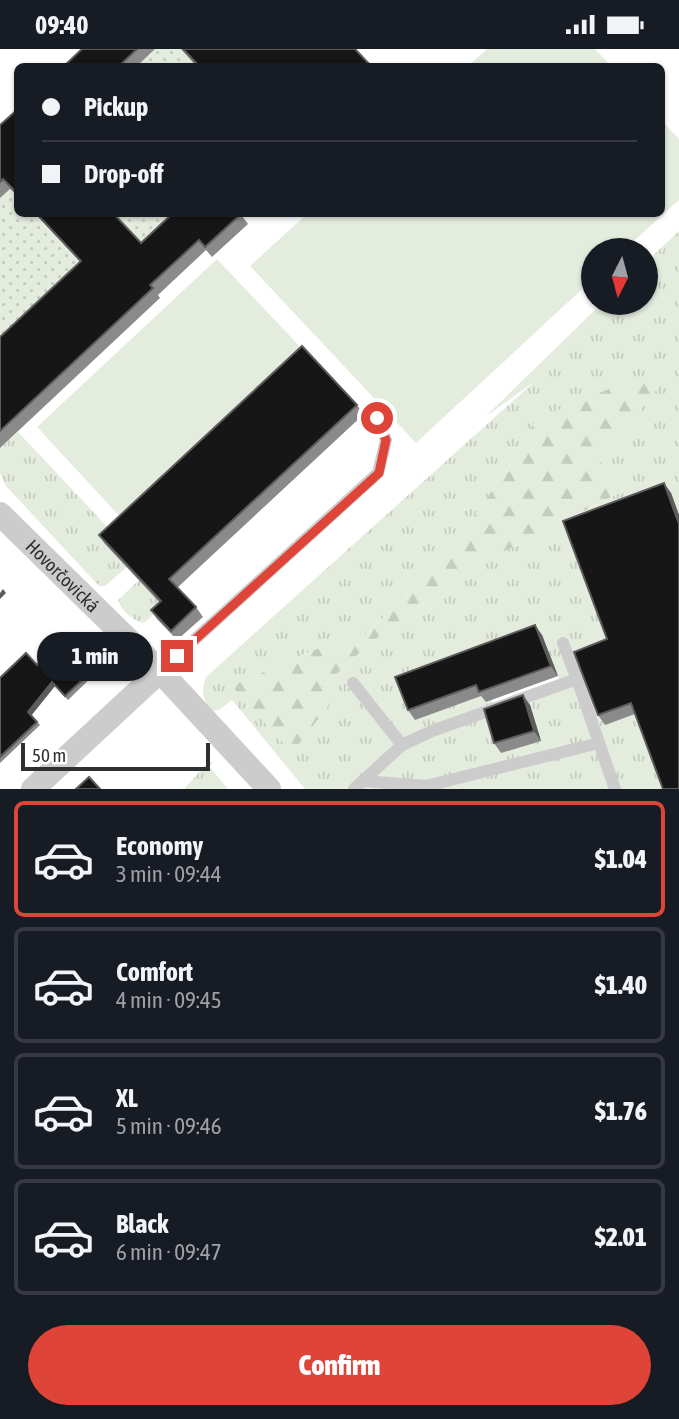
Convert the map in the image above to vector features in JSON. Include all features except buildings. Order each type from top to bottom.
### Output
[{"type":"street","name":"Hovorčovická","points":[[0,514],[160,671],[270,789]]},
{"type":"street","points":[[33,789],[160,671]]},
{"type":"lane","points":[[160,671],[379,473],[386,440],[377,418]]},
{"type":"lane","points":[[563,643],[615,789]]},
{"type":"lane","points":[[359,785],[402,745],[432,731],[577,679]]},
{"type":"lane","points":[[354,683],[402,745]]},
{"type":"lane","points":[[359,785],[426,786],[599,743]]},
{"type":"green space","points":[[155,49],[181,49],[194,63],[140,63]]},
{"type":"green space","points":[[487,49],[595,49],[608,63],[471,63]]},
{"type":"green space","points":[[665,124],[679,139],[679,200],[665,213]]},
{"type":"green space","points":[[14,185],[14,217],[37,217],[88,271],[0,354],[0,198]]},
{"type":"green space","points":[[112,217],[188,217],[131,269]]},
{"type":"green space","points":[[304,217],[660,217],[637,238],[581,238],[581,290],[416,443],[250,266]]},
{"type":"green space","points":[[679,231],[679,515],[671,494],[638,713],[666,789],[305,789],[232,700],[219,710],[212,711],[206,703],[203,687],[206,677],[534,382],[485,417],[590,315],[658,315],[658,251]],"holes":[[[658,387],[599,460],[623,491],[470,569],[370,643],[325,685],[232,686],[311,651],[368,632],[438,566],[506,471],[537,418]],[[542,635],[559,679],[492,703],[489,693]]]},
{"type":"green space","points":[[217,259],[305,352],[124,521],[37,427]]},
{"type":"green space","points":[[634,379],[658,388],[599,460],[623,491],[470,569],[370,643],[325,685],[331,702],[292,753],[232,686],[311,651],[368,632],[438,566],[506,471],[537,418]]},
{"type":"green space","points":[[18,432],[115,535],[127,567],[105,586],[99,586],[6,486],[0,473],[0,448]]},
{"type":"green space","points":[[139,580],[164,606],[144,623],[128,615],[118,600]]},
{"type":"green space","points":[[209,761],[213,763],[209,766],[228,789],[184,789]]},
{"type":"route","points":[[177,656],[379,473],[386,440],[377,418]]}]
